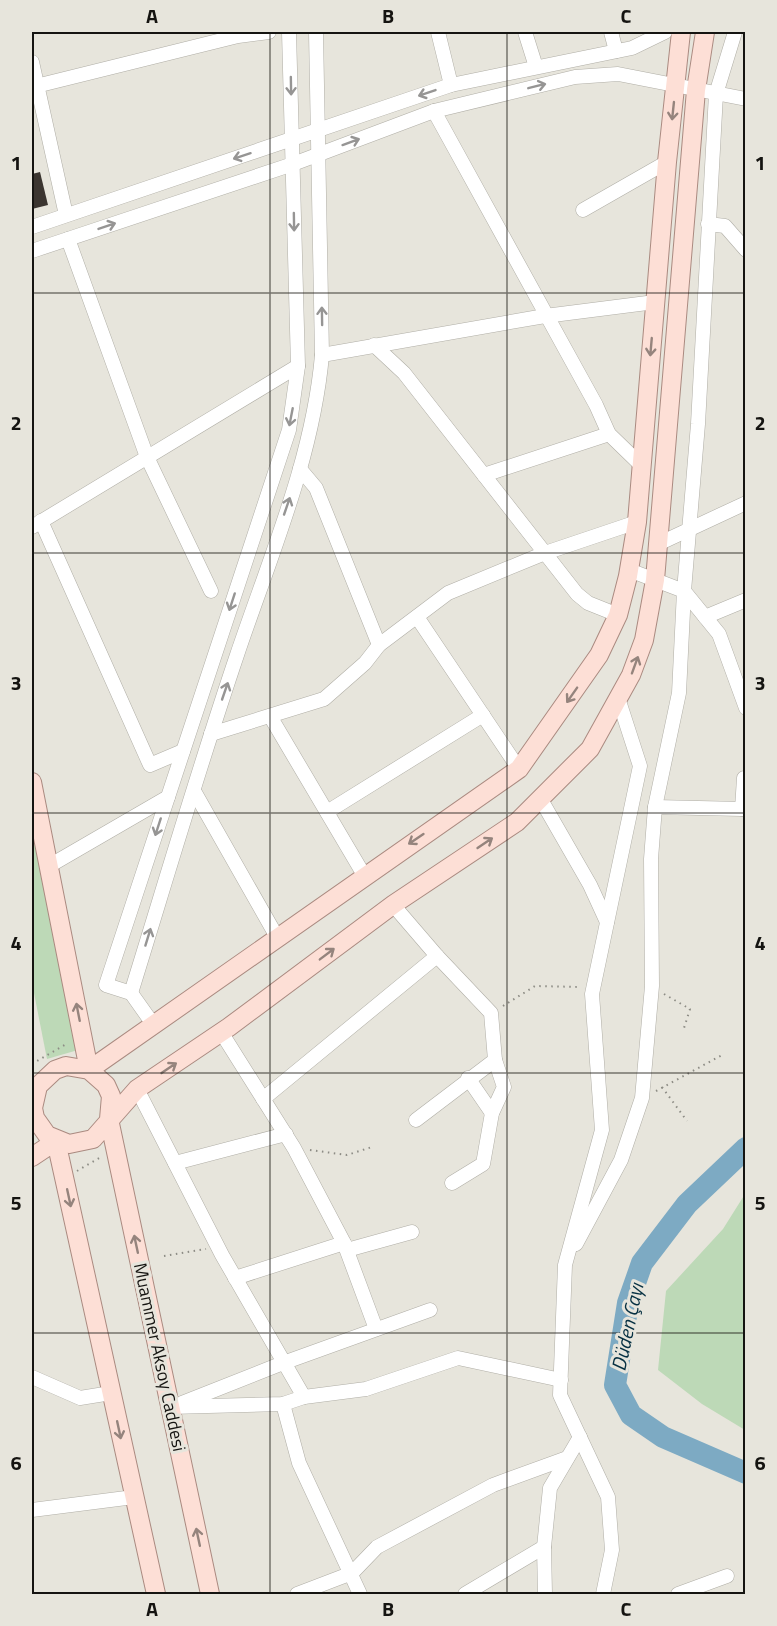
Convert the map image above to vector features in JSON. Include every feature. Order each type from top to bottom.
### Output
[{"type":"main road","points":[[89,1070],[364,875],[519,769],[599,655],[618,615],[629,570],[636,522],[667,162],[681,32]]},
{"type":"main road","points":[[109,1119],[111,1108],[106,1085],[89,1070],[66,1066],[55,1070],[32,1092],[35,1118],[40,1128],[56,1141],[81,1144],[93,1139],[137,1089],[221,1032],[394,906],[517,822],[590,749],[631,675],[644,640],[655,580],[696,90],[705,32]]},
{"type":"main road","points":[[32,782],[89,1070]]},
{"type":"main road","name":"Muammer Aksoy Caddesi","points":[[109,1119],[210,1594]]},
{"type":"main road","points":[[32,1157],[56,1141]]},
{"type":"main road","points":[[56,1141],[156,1594]]},
{"type":"street","points":[[36,86],[236,34],[269,32]]},
{"type":"street","points":[[153,1024],[130,993],[106,986],[289,430],[298,366],[290,32]]},
{"type":"street","points":[[130,993],[211,734],[300,469],[318,401],[322,355],[316,32]]},
{"type":"street","points":[[438,32],[451,85]]},
{"type":"street","points":[[525,32],[536,67]]},
{"type":"street","points":[[611,32],[616,51]]},
{"type":"street","points":[[32,227],[451,85],[616,51],[640,45],[665,32]]},
{"type":"street","points":[[565,1265],[621,1160],[642,1098],[652,986],[651,859],[655,807],[679,693],[684,591],[698,424],[716,94],[735,32]]},
{"type":"street","points":[[32,62],[66,215]]},
{"type":"street","points":[[32,251],[293,164],[434,111],[575,77],[618,74],[746,99]]},
{"type":"street","points":[[434,111],[596,405],[609,434],[641,465]]},
{"type":"street","points":[[583,210],[667,162]]},
{"type":"street","points":[[708,224],[725,226],[746,250]]},
{"type":"street","points":[[68,239],[147,457],[211,591]]},
{"type":"street","points":[[322,355],[546,316],[655,302]]},
{"type":"street","points":[[374,345],[404,373],[583,598],[618,615]]},
{"type":"street","points":[[183,751],[150,765],[36,524],[298,366]]},
{"type":"street","points":[[484,474],[609,434]]},
{"type":"street","points":[[300,469],[316,488],[379,645]]},
{"type":"street","points":[[658,544],[746,502]]},
{"type":"street","points":[[211,734],[324,699],[365,663],[379,645],[448,593],[545,553],[636,522]]},
{"type":"street","points":[[629,570],[684,591],[719,634],[746,708]]},
{"type":"street","points":[[705,617],[746,600]]},
{"type":"street","points":[[417,616],[519,769]]},
{"type":"street","points":[[603,1594],[612,1550],[608,1497],[560,1395],[565,1265],[602,1130],[593,988],[640,766],[618,698]]},
{"type":"street","points":[[327,812],[483,715]]},
{"type":"street","points":[[270,716],[364,875]]},
{"type":"street","points":[[655,807],[744,808],[744,778]]},
{"type":"street","points":[[194,791],[277,937]]},
{"type":"street","points":[[48,866],[168,797]]},
{"type":"street","points":[[540,798],[590,885],[607,922]]},
{"type":"street","points":[[394,906],[491,1013],[495,1060],[504,1087],[492,1113],[483,1164],[452,1183]]},
{"type":"street","points":[[263,1099],[437,956]]},
{"type":"street","points":[[221,1032],[286,1134],[346,1246],[376,1329]]},
{"type":"street","points":[[416,1120],[468,1078],[495,1060]]},
{"type":"street","points":[[468,1078],[492,1113]]},
{"type":"street","points":[[137,1089],[218,1247],[304,1397]]},
{"type":"street","points":[[175,1163],[286,1134]]},
{"type":"street","points":[[235,1278],[346,1246],[412,1232]]},
{"type":"street","points":[[172,1407],[284,1362],[430,1310]]},
{"type":"street","points":[[172,1407],[283,1404],[304,1397],[366,1389],[458,1358],[561,1380]]},
{"type":"street","points":[[32,1377],[80,1398],[111,1393]]},
{"type":"street","points":[[283,1404],[299,1462],[352,1572],[360,1594]]},
{"type":"street","points":[[545,1594],[544,1547],[550,1488],[580,1437]]},
{"type":"street","points":[[297,1594],[352,1572],[377,1547],[482,1491],[567,1458]]},
{"type":"street","points":[[32,1510],[134,1497]]},
{"type":"street","points":[[465,1594],[544,1547]]},
{"type":"street","points":[[678,1594],[727,1576]]},
{"type":"path","points":[[491,1013],[535,986],[593,988]]},
{"type":"path","points":[[652,986],[690,1009],[684,1028]]},
{"type":"path","points":[[32,1064],[83,1035]]},
{"type":"path","points":[[642,1098],[724,1054]]},
{"type":"path","points":[[662,1087],[687,1121]]},
{"type":"path","points":[[294,1148],[347,1155],[372,1147]]},
{"type":"path","points":[[65,1179],[115,1149]]},
{"type":"path","points":[[164,1256],[218,1247]]},
{"type":"green space","points":[[32,832],[78,1050],[47,1059],[32,983]]},
{"type":"green space","points":[[745,1194],[745,1430],[702,1404],[658,1370],[666,1291],[723,1229]]},
{"type":"building","points":[[40,172],[48,205],[32,209],[32,174]]},
{"type":"waterway","name":"Düden Çayı","points":[[746,1148],[687,1204],[642,1263],[628,1303],[615,1385],[631,1415],[663,1437],[746,1473]]}]
